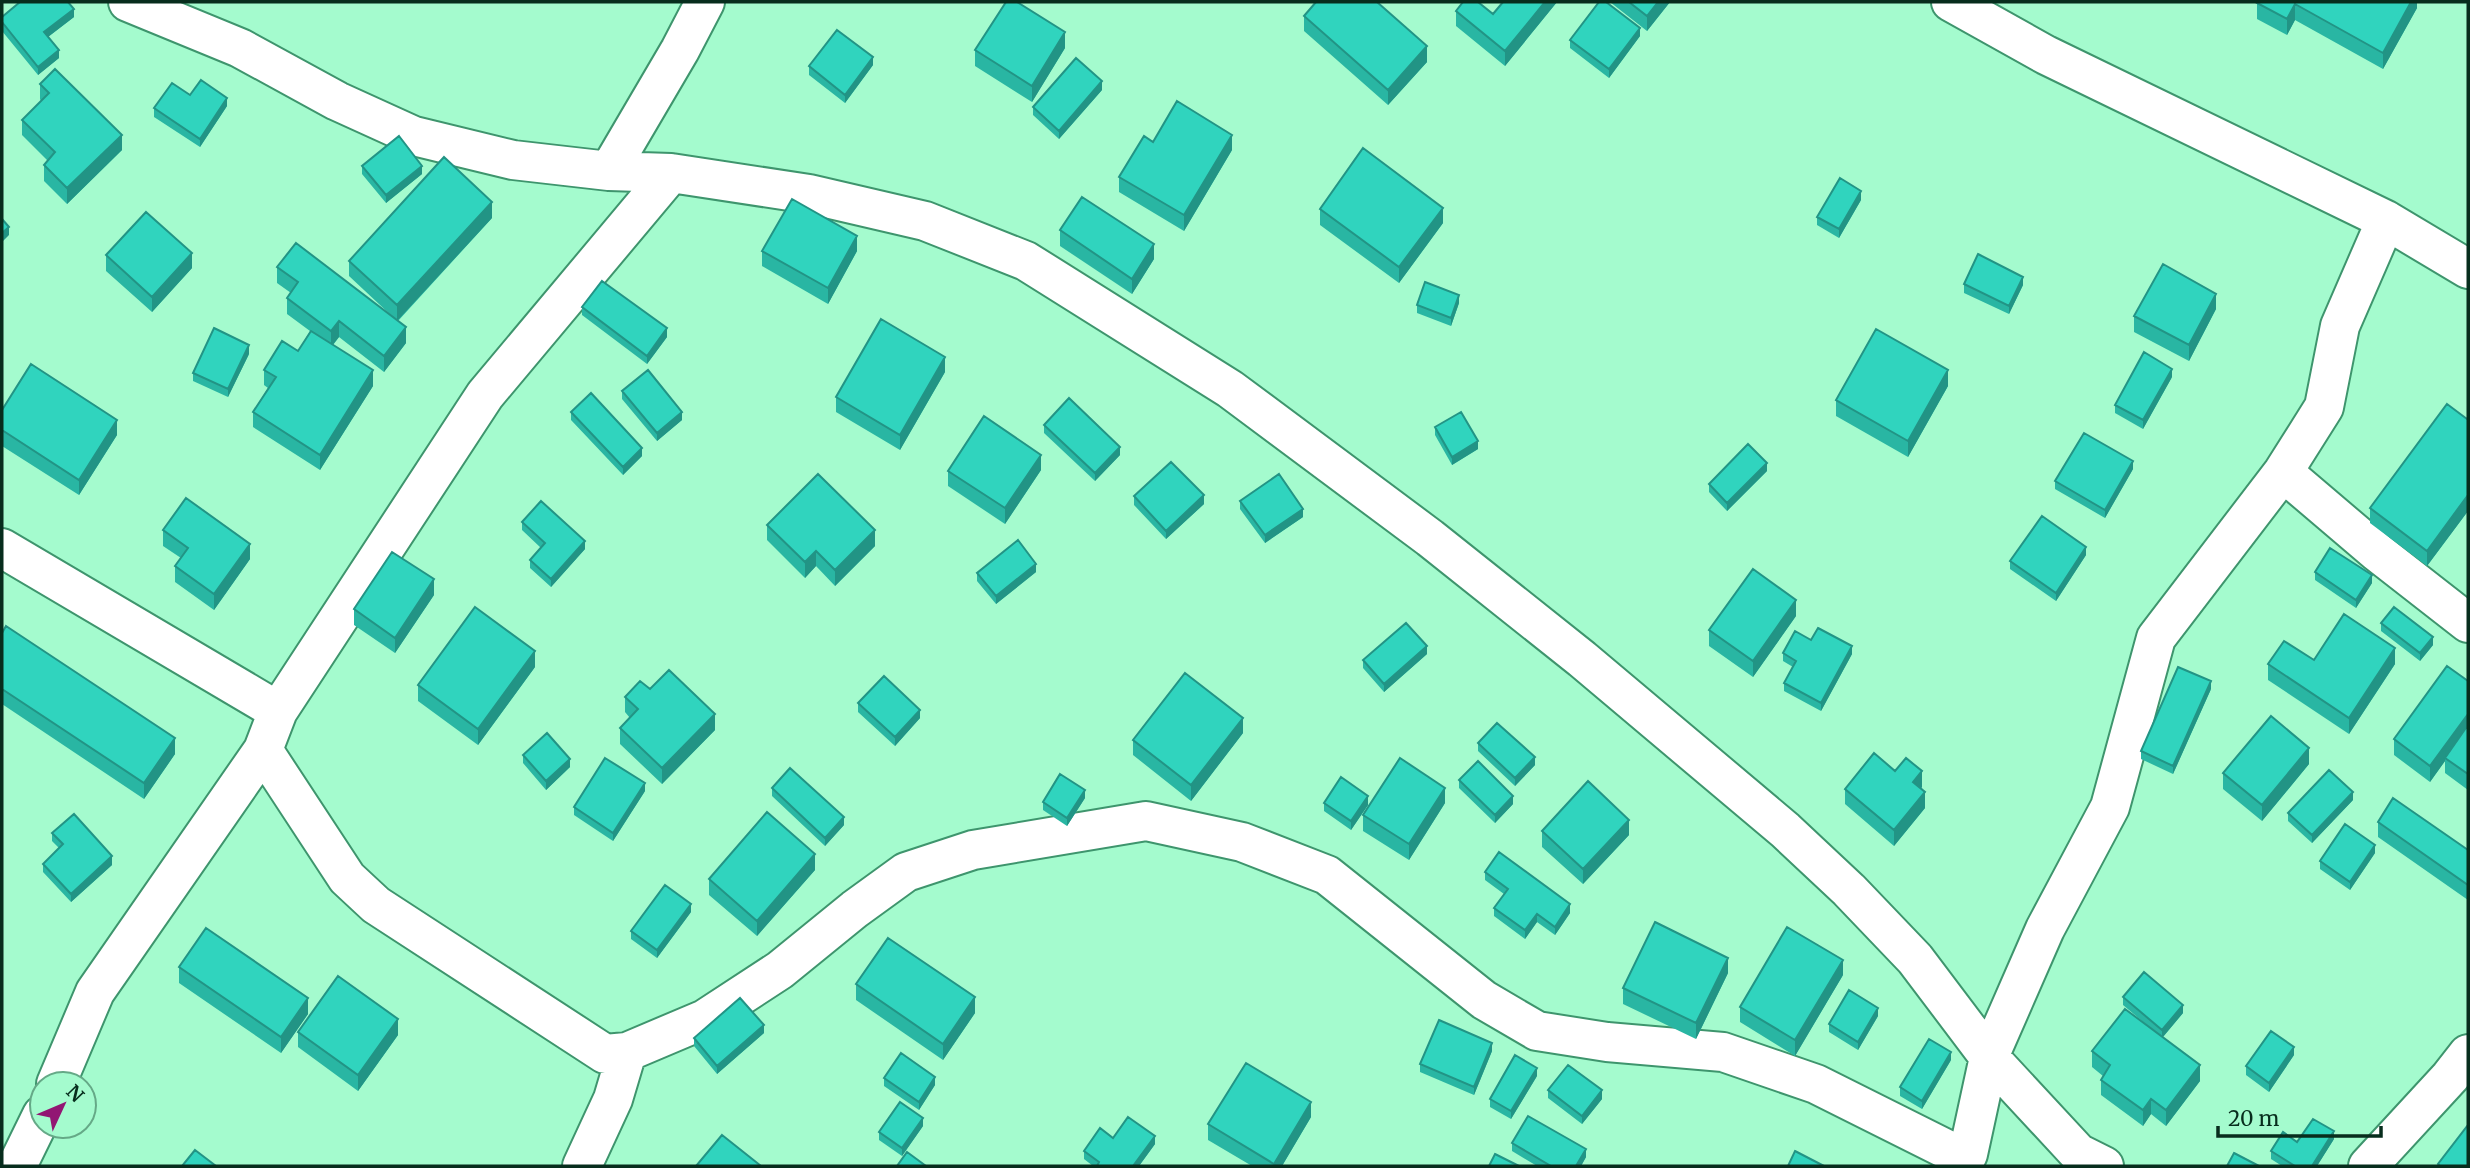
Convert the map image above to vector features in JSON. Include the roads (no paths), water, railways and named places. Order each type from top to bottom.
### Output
[{"type":"street","points":[[128,2],[240,48],[337,101],[414,136],[513,160],[609,171],[671,173],[809,194],[926,222],[1026,261],[1230,389],[1411,523],[1582,659],[1784,830],[1849,890],[1915,959],[1989,1056],[2078,1153],[2104,1166]]},
{"type":"street","points":[[609,171],[705,2]]},
{"type":"street","points":[[1951,2],[2046,55],[2386,220],[2468,269]]},
{"type":"street","points":[[62,1070],[95,992],[263,750],[278,711],[485,395],[671,173]]},
{"type":"street","points":[[263,750],[347,878],[376,905],[606,1054],[627,1052],[705,1019],[779,970],[906,872],[973,850],[1146,821],[1242,842],[1328,875],[1484,1000],[1537,1031],[1607,1042],[1723,1052],[1816,1084],[1965,1160],[1989,1056],[2045,929],[2110,807],[2157,638],[2283,472],[2324,407],[2340,326],[2386,220]]},
{"type":"street","points":[[2283,472],[2377,552],[2468,623]]},
{"type":"street","points":[[2,548],[278,711]]},
{"type":"street","points":[[582,1166],[613,1099],[627,1052]]},
{"type":"street","points":[[2368,1166],[2468,1054]]},
{"type":"street","points":[[17,1166],[30,1140]]}]
